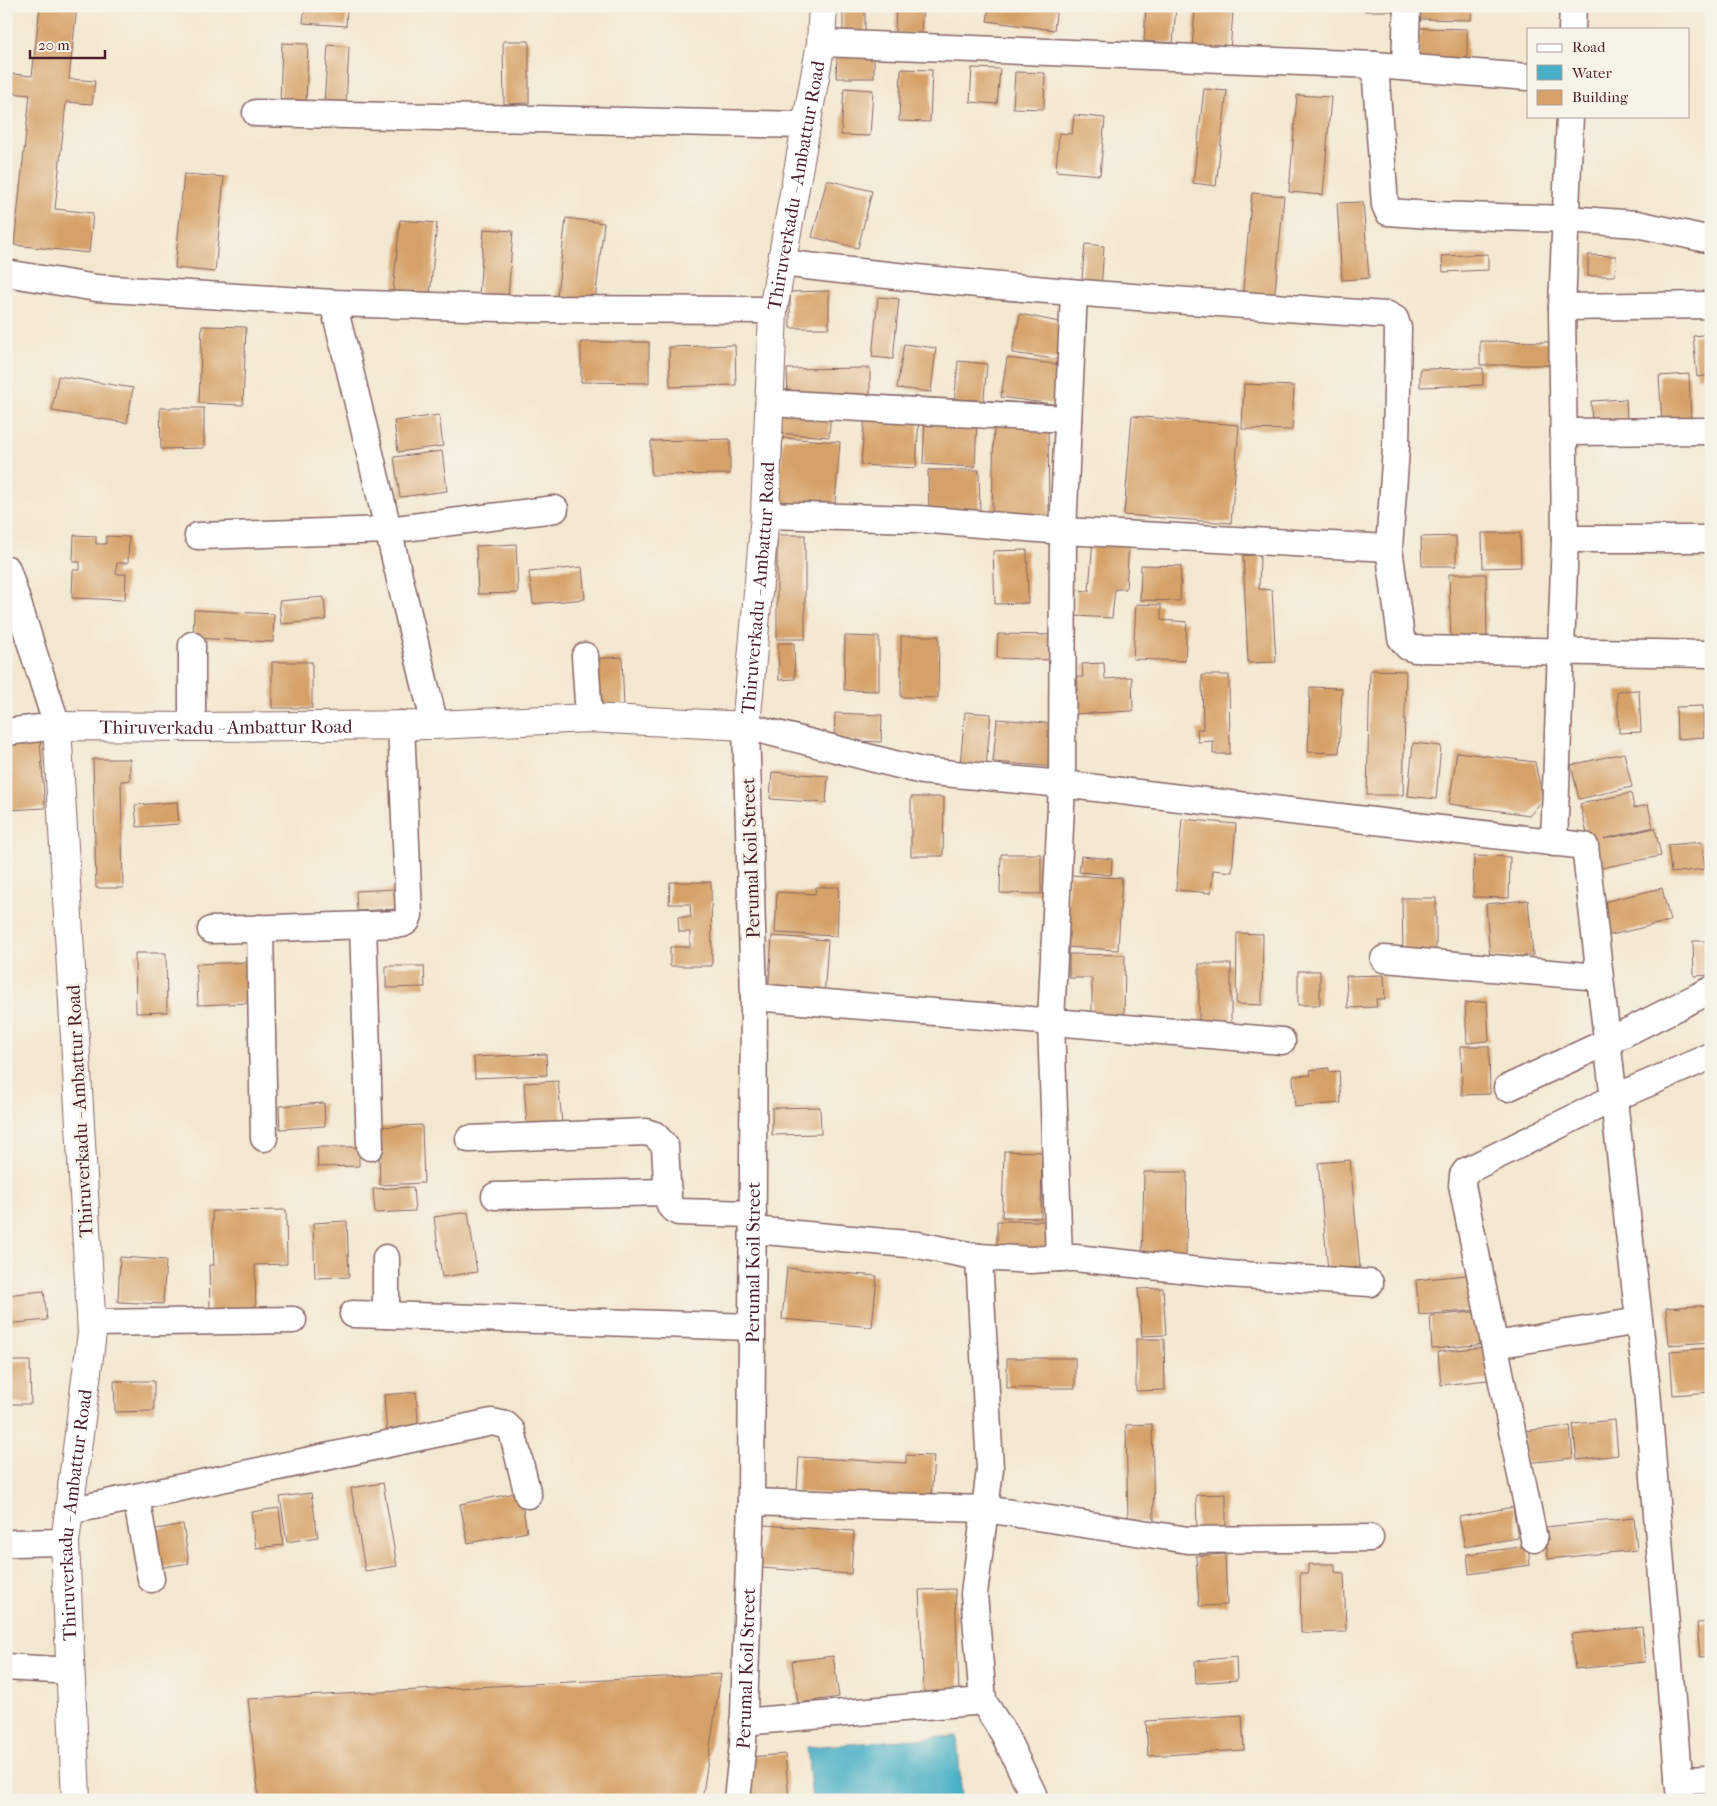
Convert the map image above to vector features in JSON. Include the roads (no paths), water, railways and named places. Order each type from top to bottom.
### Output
[{"type":"main road","name":"Thiruverkadu - Ambattur Road","points":[[76,1800],[65,1542],[92,1323],[56,726],[435,725],[590,718],[746,726],[765,515],[773,310],[821,43],[823,6]]},
{"type":"street","points":[[1405,68],[1406,6]]},
{"type":"street","points":[[1572,6],[1572,28]]},
{"type":"street","points":[[821,43],[1375,65],[1527,77]]},
{"type":"street","points":[[1375,65],[1385,205],[1388,212],[1567,219],[1637,224],[1711,240]]},
{"type":"street","points":[[256,113],[806,125]]},
{"type":"street","points":[[1554,843],[1566,539],[1562,307],[1570,118]]},
{"type":"street","points":[[782,263],[850,272],[1074,293],[1388,315],[1395,319],[1398,328],[1396,448],[1390,548],[1401,638],[1408,647],[1415,649],[1711,654]]},
{"type":"street","points":[[6,273],[96,288],[333,303],[530,309],[773,310]]},
{"type":"street","points":[[1059,1258],[1052,1022],[1062,784],[1063,532],[1074,293]]},
{"type":"street","points":[[333,303],[435,725]]},
{"type":"street","points":[[1562,307],[1711,305]]},
{"type":"street","points":[[769,403],[1068,419]]},
{"type":"street","points":[[1564,432],[1711,431]]},
{"type":"street","points":[[198,536],[388,530],[555,509]]},
{"type":"street","points":[[765,515],[920,519],[1063,532],[1390,548]]},
{"type":"street","points":[[1566,539],[1711,540]]},
{"type":"street","points":[[6,732],[56,726],[7,569]]},
{"type":"street","points":[[192,645],[192,727]]},
{"type":"street","points":[[585,656],[590,718]]},
{"type":"street","points":[[211,930],[402,924],[408,921],[401,724]]},
{"type":"street","points":[[746,726],[922,771],[1062,784],[1585,846],[1647,1390],[1679,1790],[1711,1779]]},
{"type":"street","name":"Perumal Koil Street","points":[[736,1800],[743,1722],[751,1502],[754,997],[746,726]]},
{"type":"street","points":[[362,925],[370,1146]]},
{"type":"street","points":[[260,928],[264,1138]]},
{"type":"street","points":[[1384,959],[1599,977]]},
{"type":"street","points":[[1507,1088],[1607,1042],[1711,990]]},
{"type":"street","points":[[754,997],[1282,1041]]},
{"type":"street","points":[[1534,1539],[1462,1185],[1464,1173],[1614,1098],[1711,1056]]},
{"type":"street","points":[[469,1139],[646,1132],[655,1135],[665,1146],[668,1200],[671,1207],[678,1212],[918,1245],[979,1257],[1031,1260],[1075,1258],[1228,1274],[1370,1283]]},
{"type":"street","points":[[495,1196],[668,1192]]},
{"type":"street","points":[[979,1257],[990,1469],[974,1594],[983,1701],[1004,1734],[1033,1794],[1034,1800]]},
{"type":"street","points":[[386,1258],[386,1315]]},
{"type":"street","points":[[353,1314],[752,1327]]},
{"type":"street","points":[[92,1323],[293,1320]]},
{"type":"street","points":[[1495,1345],[1639,1321]]},
{"type":"street","points":[[68,1511],[492,1422],[506,1425],[512,1431],[528,1495]]},
{"type":"street","points":[[136,1497],[150,1579]]},
{"type":"street","points":[[751,1502],[985,1509],[1188,1540],[1370,1538]]},
{"type":"street","points":[[6,1544],[65,1542]]},
{"type":"street","points":[[6,1668],[70,1671]]},
{"type":"street","points":[[743,1722],[983,1701]]},
{"type":"water","points":[[957,1736],[962,1800],[812,1800],[807,1747]]}]
